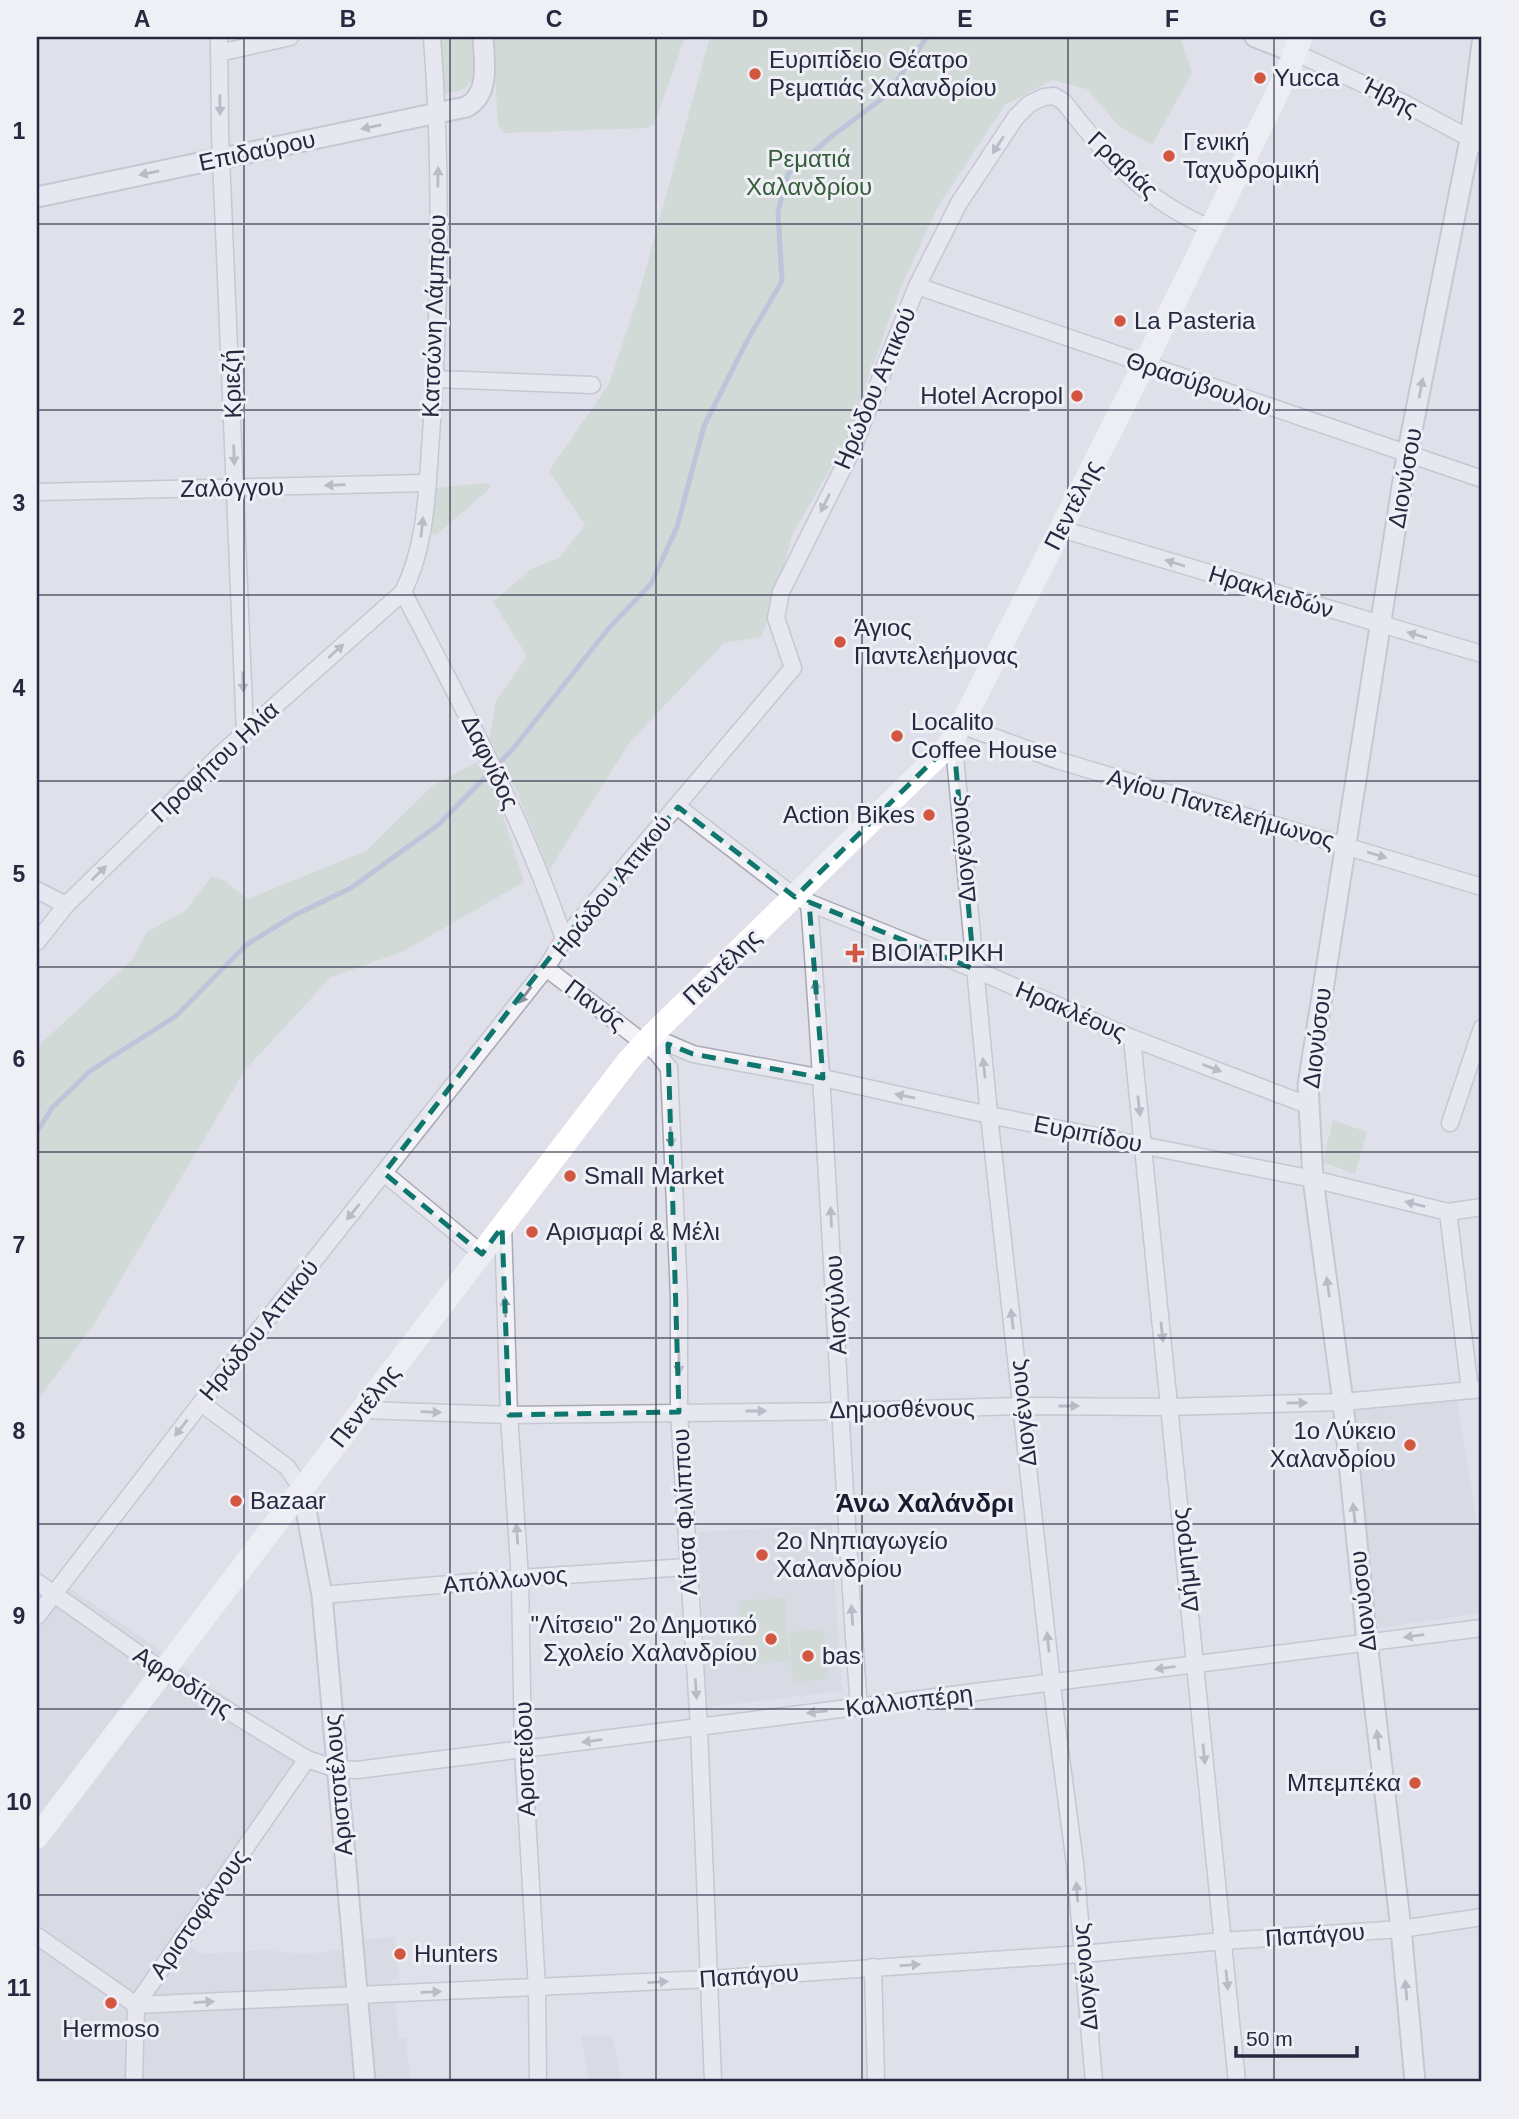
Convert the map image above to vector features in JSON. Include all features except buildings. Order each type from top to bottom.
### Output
[{"type":"main road","name":"Πεντέλης","points":[[37,1837],[567,1139],[648,1040],[802,900],[949,745],[1144,365],[1298,45]]},
{"type":"street","name":"Κριεζή","points":[[219,37],[245,732]]},
{"type":"street","points":[[219,54],[290,37]]},
{"type":"street","name":"Κατσώνη Λάμπρου","points":[[404,592],[414,572],[420,546],[435,379],[438,113],[432,37]]},
{"type":"street","name":"Επιδαύρου","points":[[37,197],[459,109],[476,101],[481,93],[484,77],[483,37]]},
{"type":"street","points":[[1255,37],[1298,45]]},
{"type":"street","name":"Διονύσου","points":[[1415,2082],[1401,1929],[1367,1642],[1343,1402],[1313,1179],[1308,1085],[1407,455],[1476,143],[1482,43]]},
{"type":"street","name":"Ήβης","points":[[1298,45],[1476,143]]},
{"type":"street","name":"Γραβιάς","points":[[1044,97],[1054,96],[1064,102],[1098,147],[1144,189],[1191,220],[1211,228]]},
{"type":"street","name":"Ηρώδου Αττικού","points":[[37,1616],[52,1593],[201,1403],[546,968],[564,939],[678,807],[793,667],[776,618],[781,592],[852,450],[917,286],[959,203],[1016,117],[1029,104],[1044,97]]},
{"type":"street","name":"Θρασύβουλου","points":[[917,286],[1407,455],[1482,478]]},
{"type":"street","points":[[435,379],[592,385]]},
{"type":"street","name":"Ζαλόγγου","points":[[37,492],[427,483]]},
{"type":"street","name":"Ηρακλειδών","points":[[1060,529],[1482,654]]},
{"type":"street","name":"Προφήτου Ηλία","points":[[37,942],[66,905],[245,732],[404,592]]},
{"type":"street","name":"Δαφνίδος","points":[[404,592],[502,784],[544,880],[564,939]]},
{"type":"street","name":"Αγίου Παντελεήμωνος","points":[[961,725],[1057,760],[1482,887]]},
{"type":"street","name":"Διογένους","points":[[949,745],[955,757],[989,1115],[1075,1864],[1094,2082]]},
{"type":"street","name":"Ηρακλέους","points":[[678,807],[802,900],[974,969],[1132,1038],[1310,1106]]},
{"type":"street","points":[[37,890],[66,905]]},
{"type":"street","name":"Αισχύλου","points":[[802,900],[823,1078],[859,1708]]},
{"type":"street","name":"Πανός","points":[[546,968],[648,1040]]},
{"type":"street","points":[[1450,1123],[1482,1028]]},
{"type":"street","name":"Δήμητρος","points":[[1132,1038],[1237,2082]]},
{"type":"street","points":[[648,1040],[669,1068],[679,1058],[693,1054]]},
{"type":"street","name":"Ευριπίδου","points":[[648,1040],[693,1054],[823,1078],[989,1115],[1313,1179],[1448,1212],[1482,1207]]},
{"type":"street","name":"Λίτσα Φιλίππου","points":[[669,1068],[679,1297],[679,1412],[699,1727],[713,2082]]},
{"type":"street","points":[[384,1173],[482,1254]]},
{"type":"street","points":[[1448,1212],[1476,1390]]},
{"type":"street","name":"Αριστείδου","points":[[503,1225],[509,1415],[520,1578],[523,1749],[537,1988],[538,2082]]},
{"type":"street","name":"Δημοσθένους","points":[[363,1410],[509,1415],[1022,1406],[1170,1407],[1343,1402],[1476,1390]]},
{"type":"street","points":[[201,1403],[287,1467],[302,1489]]},
{"type":"street","name":"Αριστοτέλους","points":[[302,1489],[322,1595],[365,2082]]},
{"type":"street","name":"Απόλλωνος","points":[[322,1595],[687,1567]]},
{"type":"street","name":"Αφροδίτης","points":[[37,1582],[163,1671],[307,1759],[336,1769]]},
{"type":"street","name":"Καλλισπέρη","points":[[336,1769],[357,1770],[1482,1628]]},
{"type":"street","name":"Αριστοφάνους","points":[[134,2082],[136,2006],[307,1759]]},
{"type":"street","name":"Παπάγου","points":[[136,2006],[710,1979],[1401,1929],[1482,1917]]},
{"type":"street","points":[[37,1936],[136,2006]]},
{"type":"street","points":[[873,1967],[876,2082]]},
{"type":"highlighted area","points":[[949,745],[955,757],[974,969],[809,902],[823,1078],[693,1054],[668,1044],[679,1412],[509,1415],[502,1227],[482,1254],[384,1173],[564,939],[678,807],[795,897]]},
{"type":"shaded area","points":[[1457,1400],[1482,1559],[1482,1613],[1377,1628],[1353,1411]]},
{"type":"shaded area","name":"\"Λίτσειο\" 2ο Δημοτικό Σχολείο Χαλανδρίου","points":[[831,1525],[842,1691],[707,1707],[698,1532]]},
{"type":"shaded area","points":[[66,1585],[314,1758],[179,1936],[202,1954],[262,1950],[304,1954],[363,1948],[362,1940],[395,1937],[399,1978],[392,1979],[399,2038],[406,2038],[410,2082],[37,2082],[37,1624]]},
{"type":"shaded area","points":[[581,2035],[612,2036],[622,2082],[590,2082]]},
{"type":"green space","points":[[438,37],[476,37],[474,77],[464,88],[454,92],[441,94]]},
{"type":"green space","points":[[493,37],[685,37],[654,125],[646,128],[505,133],[498,125]]},
{"type":"green space","name":"Ρεματιά Χαλανδρίου","points":[[710,37],[1180,37],[1192,73],[1152,145],[1119,126],[1087,89],[1052,80],[1005,105],[938,206],[899,292],[845,443],[792,535],[772,609],[761,637],[724,643],[630,742],[549,870],[515,788],[489,740],[496,701],[527,656],[493,602],[531,569],[559,558],[585,525],[549,471],[609,384],[637,301]]},
{"type":"green space","points":[[488,483],[491,486],[488,490],[436,535],[432,534],[429,528],[432,488]]},
{"type":"green space","points":[[477,762],[494,788],[524,882],[402,952],[331,977],[245,1070],[93,1326],[37,1401],[37,1047],[132,960],[147,932],[185,911],[211,877],[225,881],[248,899],[366,851],[432,786]]},
{"type":"green space","points":[[1333,1120],[1367,1132],[1355,1174],[1323,1162]]},
{"type":"green space","points":[[785,1598],[789,1661],[743,1665],[739,1601]]},
{"type":"green space","name":"bas","points":[[824,1629],[828,1679],[793,1682],[789,1632]]},
{"type":"waterway","points":[[37,1132],[52,1108],[90,1071],[176,1016],[246,945],[293,916],[351,888],[438,825],[512,750],[609,628],[651,584],[677,527],[704,426],[747,341],[782,281],[778,212],[788,174],[832,136],[887,95],[927,37]]},
{"type":"place","name":"Ευριπίδειο Θέατρο Ρεματιάς Χαλανδρίου","points":[[755,74]]},
{"type":"place","name":"Yucca","points":[[1260,78]]},
{"type":"place","name":"Γενική Ταχυδρομική","points":[[1169,156]]},
{"type":"place","name":"La Pasteria","points":[[1120,321]]},
{"type":"place","name":"Hotel Acropol","points":[[1077,396]]},
{"type":"place","name":"Άγιος Παντελεήμονας","points":[[840,642]]},
{"type":"place","name":"Localito Coffee House","points":[[897,736]]},
{"type":"place","name":"Action Bikes","points":[[929,815]]},
{"type":"place","name":"ΒΙΟΙΑΤΡΙΚΗ","points":[[855,953]]},
{"type":"place","name":"Small Market","points":[[570,1176]]},
{"type":"place","name":"Αρισμαρί & Μέλι","points":[[532,1232]]},
{"type":"place","name":"1ο Λύκειο Χαλανδρίου","points":[[1410,1445]]},
{"type":"place","name":"Bazaar","points":[[236,1501]]},
{"type":"place","name":"2ο Νηπιαγωγείο Χαλανδρίου","points":[[762,1555]]},
{"type":"place","name":"\"Λίτσειο\" 2ο Δημοτικό Σχολείο Χαλανδρίου","points":[[771,1639]]},
{"type":"place","name":"bas","points":[[808,1656]]},
{"type":"place","name":"Μπεμπέκα","points":[[1415,1783]]},
{"type":"place","name":"Hunters","points":[[400,1954]]},
{"type":"place","name":"Hermoso","points":[[111,2003]]},
{"type":"district","name":"Άνω Χαλάνδρι","points":[[925,1503]]}]
